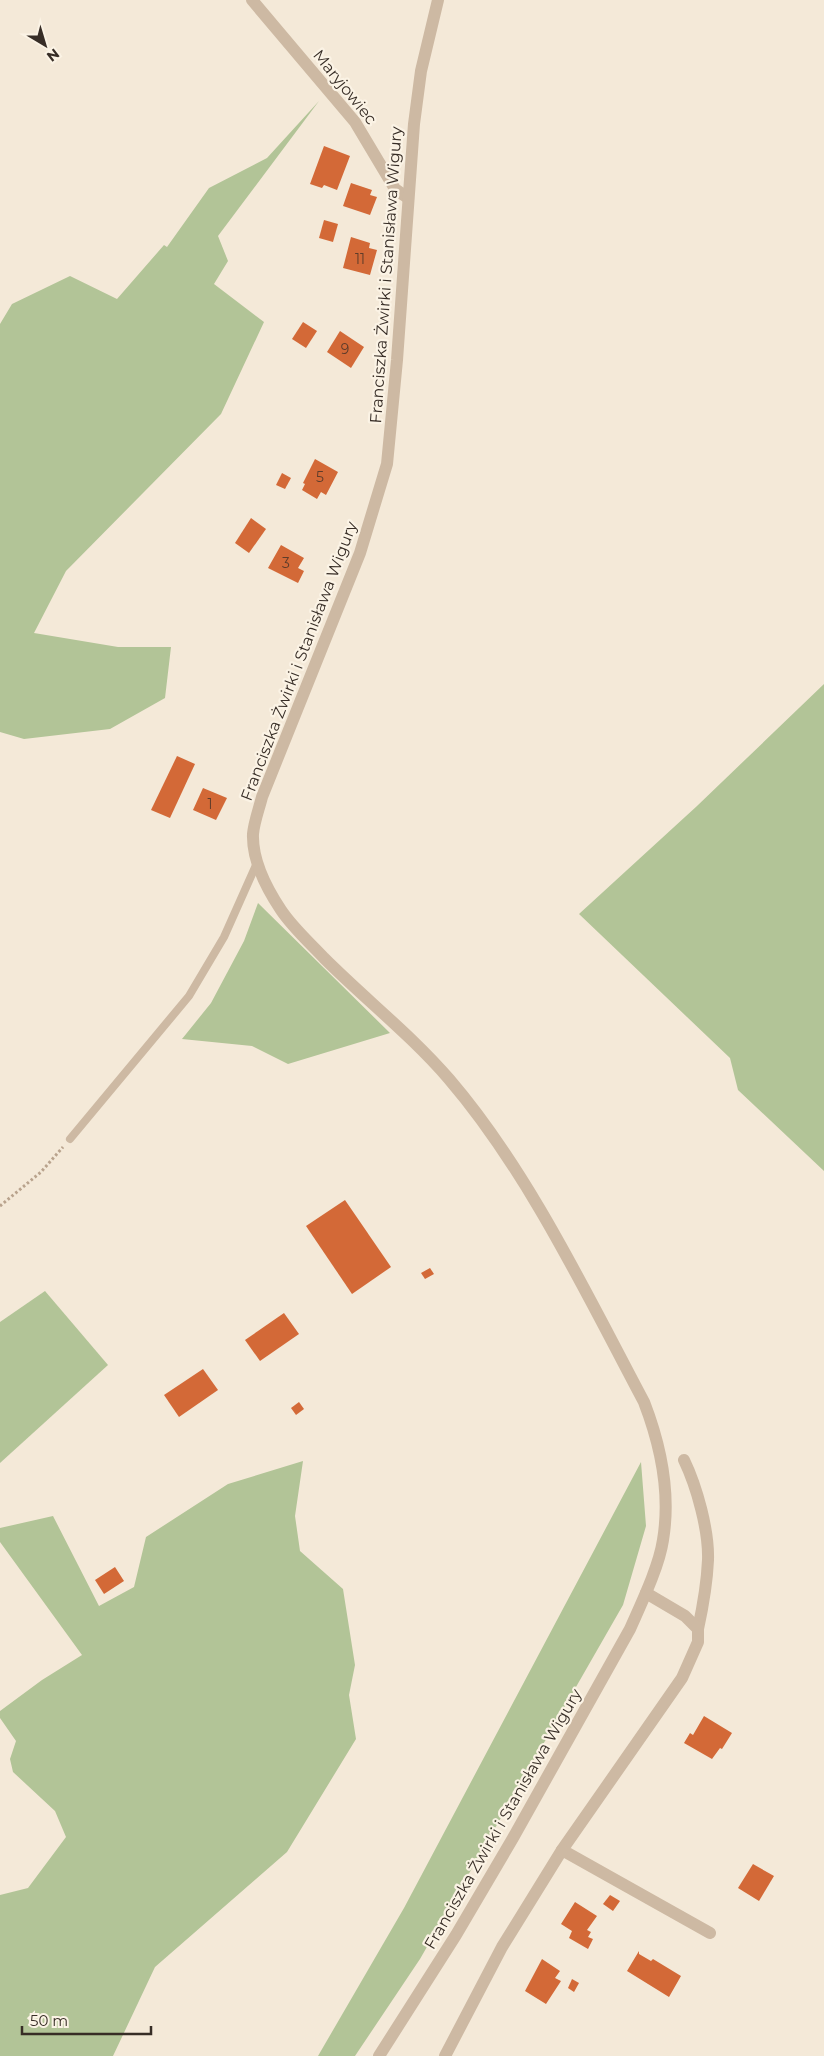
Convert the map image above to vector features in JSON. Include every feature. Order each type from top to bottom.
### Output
[{"type":"street","name":"Maryjowiec","points":[[252,0],[355,122],[395,189],[408,198]]},
{"type":"street","name":"Franciszka Żwirki i Stanisława Wigury","points":[[379,2056],[450,1944],[513,1838],[630,1629],[646,1593],[663,1541],[667,1494],[663,1466],[653,1426],[644,1402],[544,1219],[509,1162],[470,1104],[430,1058],[304,938],[282,911],[264,878],[254,850],[253,832],[262,797],[360,553],[387,464],[397,360],[408,198],[421,71],[438,0]]},
{"type":"street","points":[[445,2056],[502,1947],[562,1850],[682,1678],[698,1642],[698,1629],[704,1600],[708,1559],[703,1517],[693,1478],[684,1460]]},
{"type":"street","points":[[646,1593],[685,1616],[698,1629]]},
{"type":"street","points":[[562,1850],[710,1933]]},
{"type":"lane","points":[[70,1138],[189,996],[224,937],[258,861]]},
{"type":"path","points":[[0,1206],[42,1172],[70,1138]]},
{"type":"green space","points":[[319,101],[218,236],[228,261],[214,284],[264,322],[221,414],[66,571],[34,633],[118,647],[171,647],[165,698],[110,729],[24,739],[0,732],[0,324],[12,304],[70,276],[117,299],[164,245],[167,247],[209,188],[267,158]]},
{"type":"green space","points":[[824,684],[824,1171],[738,1090],[730,1058],[579,914],[697,806]]},
{"type":"green space","points":[[258,903],[390,1033],[288,1064],[252,1046],[182,1039],[211,1003],[244,941]]},
{"type":"green space","points":[[45,1291],[108,1365],[0,1463],[0,1322]]},
{"type":"green space","points":[[303,1461],[295,1516],[300,1551],[343,1589],[355,1665],[349,1695],[356,1739],[287,1852],[155,1967],[113,2056],[0,2056],[0,1895],[28,1888],[66,1837],[55,1811],[13,1772],[10,1759],[16,1741],[0,1718],[0,1711],[42,1680],[82,1655],[0,1542],[0,1528],[53,1516],[99,1606],[134,1587],[146,1537],[228,1484]]},
{"type":"green space","points":[[641,1462],[646,1526],[623,1605],[420,1959],[355,2056],[318,2056],[404,1908]]},
{"type":"building","points":[[324,146],[350,156],[337,190],[324,185],[322,188],[310,184]]},
{"type":"building","points":[[351,183],[372,190],[370,195],[377,197],[370,215],[343,206]]},
{"type":"building","points":[[324,220],[338,224],[333,242],[319,238]]},
{"type":"building","points":[[351,237],[370,243],[369,248],[377,250],[370,275],[343,268]]},
{"type":"building","points":[[303,322],[317,331],[306,348],[292,339]]},
{"type":"building","points":[[340,331],[364,347],[351,368],[327,352]]},
{"type":"building","points":[[315,459],[338,472],[326,495],[321,492],[317,499],[302,490],[305,484],[303,483]]},
{"type":"building","points":[[282,473],[291,478],[285,489],[276,485]]},
{"type":"building","points":[[251,518],[266,529],[249,553],[235,543]]},
{"type":"building","points":[[281,545],[304,558],[298,568],[304,571],[298,583],[268,568]]},
{"type":"building","points":[[177,756],[195,764],[170,818],[151,810]]},
{"type":"building","points":[[203,788],[227,798],[216,820],[193,810]]},
{"type":"building","points":[[345,1200],[391,1267],[352,1294],[306,1226]]},
{"type":"building","points":[[430,1268],[434,1274],[425,1279],[421,1273]]},
{"type":"building","points":[[284,1313],[299,1334],[260,1361],[245,1340]]},
{"type":"building","points":[[203,1369],[218,1390],[179,1417],[164,1395]]},
{"type":"building","points":[[299,1402],[304,1409],[296,1415],[291,1408]]},
{"type":"building","points":[[115,1567],[124,1581],[104,1594],[95,1580]]},
{"type":"building","points":[[704,1716],[732,1733],[722,1749],[720,1748],[712,1759],[684,1743],[690,1733],[693,1735]]},
{"type":"building","points":[[753,1864],[774,1876],[759,1901],[738,1888]]},
{"type":"building","points":[[610,1895],[620,1901],[613,1911],[603,1904]]},
{"type":"building","points":[[575,1902],[597,1916],[587,1930],[591,1932],[588,1937],[593,1939],[588,1949],[569,1938],[572,1931],[561,1924]]},
{"type":"building","points":[[639,1951],[639,1954],[651,1961],[653,1959],[681,1976],[669,1997],[627,1971]]},
{"type":"building","points":[[542,1959],[560,1971],[555,1978],[561,1981],[546,2004],[525,1991]]},
{"type":"building","points":[[572,1979],[579,1983],[574,1992],[568,1988]]}]
